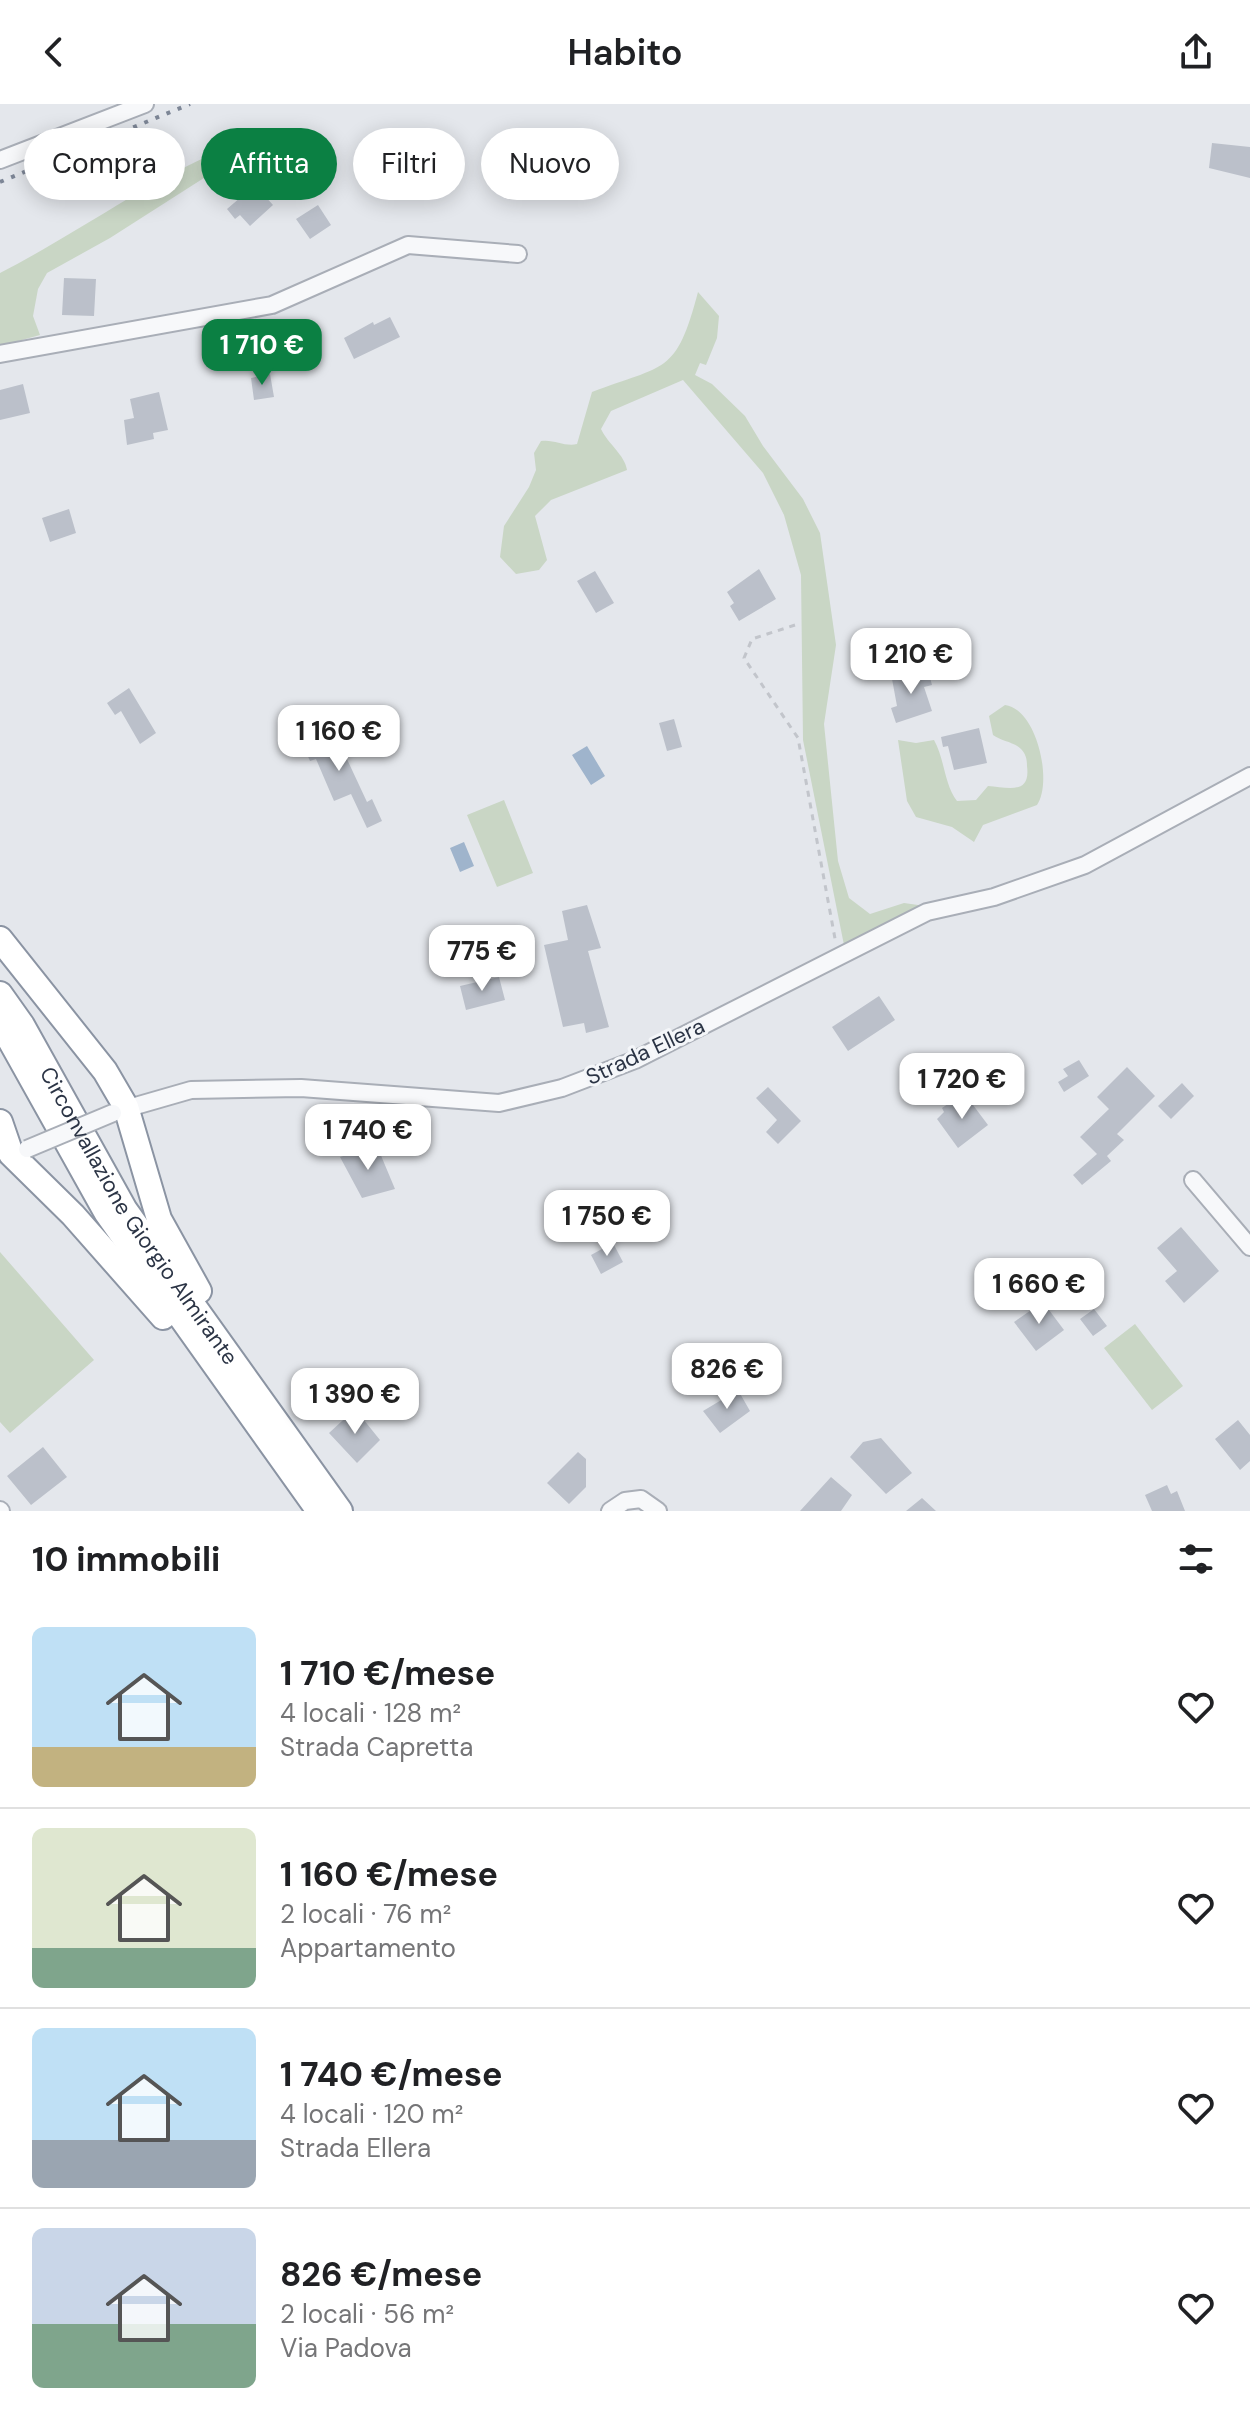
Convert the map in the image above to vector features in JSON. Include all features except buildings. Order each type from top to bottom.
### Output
[{"type":"highway","points":[[0,939],[105,1071],[159,1219],[211,1312],[222,1361]]},
{"type":"highway","name":"Circonvallazione Giorgio Almirante","points":[[0,994],[22,1025],[125,1210],[319,1511]]},
{"type":"highway","name":"Circonvallazione Giorgio Almirante","points":[[0,1022],[106,1212],[340,1511]]},
{"type":"highway","points":[[0,1122],[13,1154],[73,1215],[176,1333],[222,1361]]},
{"type":"street","points":[[0,160],[145,104]]},
{"type":"street","points":[[0,354],[272,305],[408,245],[518,254]]},
{"type":"street","name":"Strada Ellera","points":[[13,1154],[120,1110],[191,1090],[248,1088],[376,1092],[499,1103],[562,1088],[635,1060],[927,912],[994,897],[1085,865],[1250,776]]},
{"type":"street","points":[[1193,1180],[1250,1247]]},
{"type":"street","points":[[610,1511],[625,1501],[641,1499],[658,1511]]},
{"type":"path","points":[[795,625],[752,639],[744,658],[798,738],[839,955]]},
{"type":"green space","points":[[200,160],[201,180],[185,190],[185,168]]},
{"type":"green space","points":[[127,200],[169,200],[47,273],[38,289],[33,316],[40,335],[0,346],[0,273]]},
{"type":"green space","points":[[698,292],[719,316],[717,338],[706,365],[700,363],[695,375],[712,384],[745,416],[763,446],[803,499],[820,533],[836,645],[824,724],[838,861],[849,898],[870,914],[904,903],[925,906],[844,945],[803,740],[801,575],[784,515],[763,473],[683,380],[611,411],[601,429],[623,459],[627,470],[551,500],[535,516],[547,560],[539,570],[516,574],[500,557],[504,526],[529,487],[536,470],[534,453],[541,441],[577,444],[592,392],[664,363],[683,339]]},
{"type":"green space","points":[[1005,705],[1026,719],[1039,748],[1043,780],[1037,805],[983,825],[974,842],[952,827],[916,817],[907,801],[898,740],[916,743],[934,740],[949,787],[957,801],[976,800],[988,786],[1016,788],[1025,782],[1027,764],[1023,751],[993,735],[989,716]]},
{"type":"green space","points":[[504,800],[533,873],[497,887],[467,815]]},
{"type":"green space","points":[[0,1252],[94,1360],[10,1433],[0,1422]]},
{"type":"green space","points":[[1135,1324],[1183,1386],[1152,1410],[1104,1348]]},
{"type":"water","points":[[587,746],[605,776],[591,785],[572,755]]},
{"type":"water","points":[[464,842],[474,866],[460,872],[450,848]]},
{"type":"railway","points":[[0,182],[190,104]]}]
